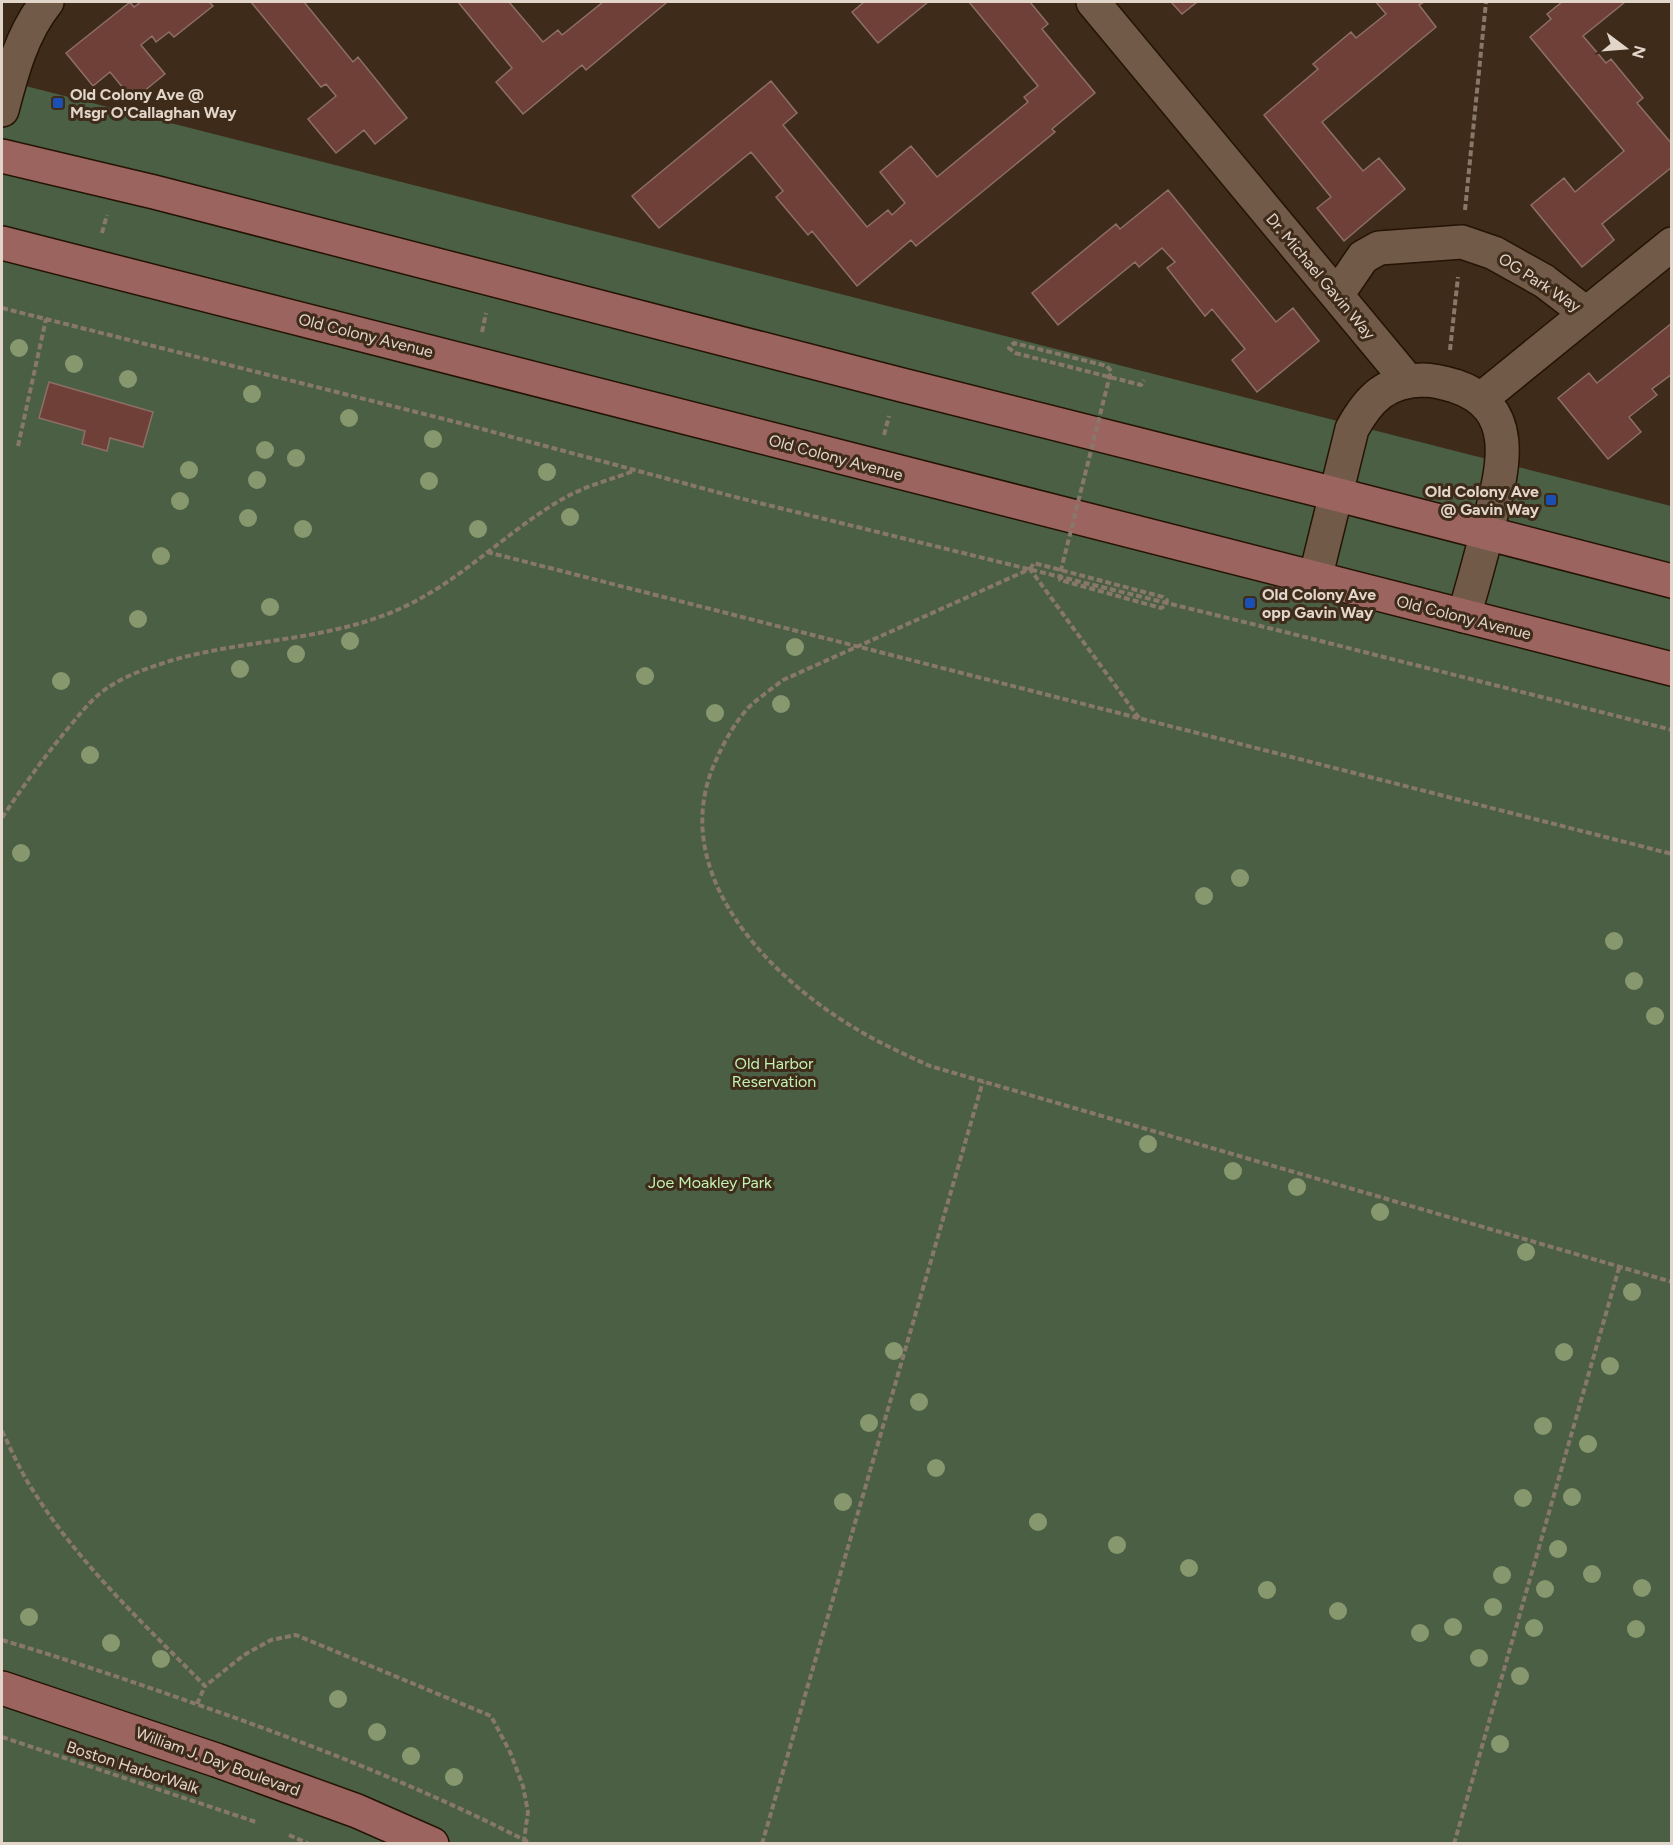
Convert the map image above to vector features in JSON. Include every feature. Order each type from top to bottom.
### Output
[{"type":"main road","points":[[2,156],[116,182],[1671,581]]},
{"type":"main road","name":"Old Colony Avenue","points":[[2,243],[1671,669]]},
{"type":"main road","name":"William J. Day Boulevard","points":[[2,1688],[216,1760],[357,1811],[432,1844]]},
{"type":"street","points":[[2,110],[21,45],[35,18],[47,2]]},
{"type":"street","name":"Dr. Michael Gavin Way","points":[[1093,2],[1408,381]]},
{"type":"street","name":"OG Park Way","points":[[1337,296],[1363,257],[1379,248],[1462,242],[1494,253],[1544,282],[1586,313]]},
{"type":"street","points":[[1481,399],[1671,244]]},
{"type":"street","points":[[1315,579],[1352,429],[1365,406],[1383,390],[1408,381],[1427,380],[1447,384],[1464,389],[1481,399],[1496,418],[1502,436],[1503,461],[1487,534],[1464,616]]},
{"type":"path","points":[[1447,384],[1486,2]]},
{"type":"path","points":[[100,241],[108,211]]},
{"type":"path","points":[[2,308],[456,422],[739,498],[1671,730]]},
{"type":"path","points":[[481,336],[488,309]]},
{"type":"path","points":[[18,446],[46,319]]},
{"type":"path","points":[[1144,380],[1141,385],[1130,382],[1118,379],[1107,376],[1015,353],[1010,348],[1014,343],[1106,366],[1110,369],[1110,371],[1108,382],[1071,529],[1063,563],[1060,574],[1060,580],[1161,608],[1166,605],[1165,597],[1109,583],[1066,571],[1055,568],[1034,563],[1030,569],[783,680],[750,706],[725,741],[709,774],[702,811],[702,832],[705,854],[723,902],[746,936],[781,973],[814,1001],[852,1027],[930,1066],[1671,1282]]},
{"type":"path","points":[[882,438],[891,410]]},
{"type":"path","points":[[2,818],[48,753],[86,706],[122,678],[149,667],[202,653],[320,633],[383,616],[432,592],[516,530],[568,496],[635,470]]},
{"type":"path","points":[[487,552],[1671,854]]},
{"type":"path","points":[[1030,569],[1139,718]]},
{"type":"path","points":[[762,1844],[983,1081]]},
{"type":"path","points":[[1454,1844],[1619,1268]]},
{"type":"path","points":[[2,1431],[33,1492],[100,1580],[205,1686]]},
{"type":"path","points":[[197,1704],[205,1686],[244,1655],[271,1640],[297,1635],[491,1716],[510,1752],[523,1786],[528,1812],[524,1840]]},
{"type":"path","points":[[2,1640],[197,1704],[343,1758],[417,1789],[532,1844]]},
{"type":"path","name":"Boston HarborWalk","points":[[2,1737],[256,1822]]},
{"type":"path","points":[[289,1835],[309,1844]]},
{"type":"green space","name":"Old Harbor Reservation","points":[[2,80],[1671,506],[1671,1843],[2,1843]]},
{"type":"building","points":[[130,2],[134,7],[141,2],[209,2],[213,6],[174,37],[169,32],[156,42],[152,36],[141,45],[165,74],[133,100],[110,72],[93,86],[66,53]]},
{"type":"building","points":[[251,2],[304,2],[353,62],[358,57],[407,118],[375,144],[364,130],[336,153],[308,119],[336,96],[326,84],[321,87]]},
{"type":"building","points":[[458,2],[509,2],[543,42],[558,30],[562,35],[603,2],[666,3],[586,70],[582,65],[523,114],[496,82],[512,68]]},
{"type":"building","points":[[864,2],[928,2],[878,43],[852,12]]},
{"type":"building","points":[[969,2],[1030,2],[1048,24],[1042,29],[1095,93],[1052,129],[1055,132],[916,246],[911,240],[857,286],[812,231],[808,235],[776,197],[783,191],[751,152],[659,228],[632,196],[771,81],[797,113],[783,125],[867,227],[888,210],[892,215],[905,203],[880,172],[911,146],[937,177],[1028,102],[1024,97],[1038,86]]},
{"type":"building","points":[[1171,2],[1197,2],[1182,14]]},
{"type":"building","points":[[1376,2],[1424,2],[1419,5],[1436,27],[1322,122],[1363,171],[1379,158],[1405,189],[1344,241],[1317,208],[1331,197],[1264,115],[1318,69],[1313,64],[1351,32],[1356,38],[1386,14]]},
{"type":"building","points":[[1562,2],[1625,2],[1583,36],[1606,63],[1611,59],[1643,98],[1637,103],[1672,144],[1672,167],[1602,224],[1614,240],[1582,267],[1531,205],[1564,178],[1575,192],[1624,151],[1530,37],[1551,19],[1547,14]]},
{"type":"building","points":[[1168,190],[1276,322],[1293,308],[1319,341],[1257,392],[1232,360],[1245,349],[1212,309],[1205,316],[1167,268],[1175,262],[1162,248],[1139,267],[1135,262],[1058,325],[1032,293],[1116,224],[1120,229]]},
{"type":"building","points":[[1672,323],[1672,374],[1652,389],[1657,395],[1629,417],[1641,432],[1608,459],[1558,398],[1589,373],[1597,383]]},
{"type":"building","points":[[49,382],[153,412],[143,447],[110,438],[107,451],[82,444],[85,431],[39,418]]},
{"type":"place","name":"Old Colony Ave @ Msgr O'Callaghan Way","points":[[58,103]]},
{"type":"place","name":"Old Colony Ave @ Gavin Way","points":[[1551,500]]},
{"type":"place","name":"Old Colony Ave opp Gavin Way","points":[[1250,603]]},
{"type":"park label","name":"Joe Moakley Park","points":[[710,1182]]}]
